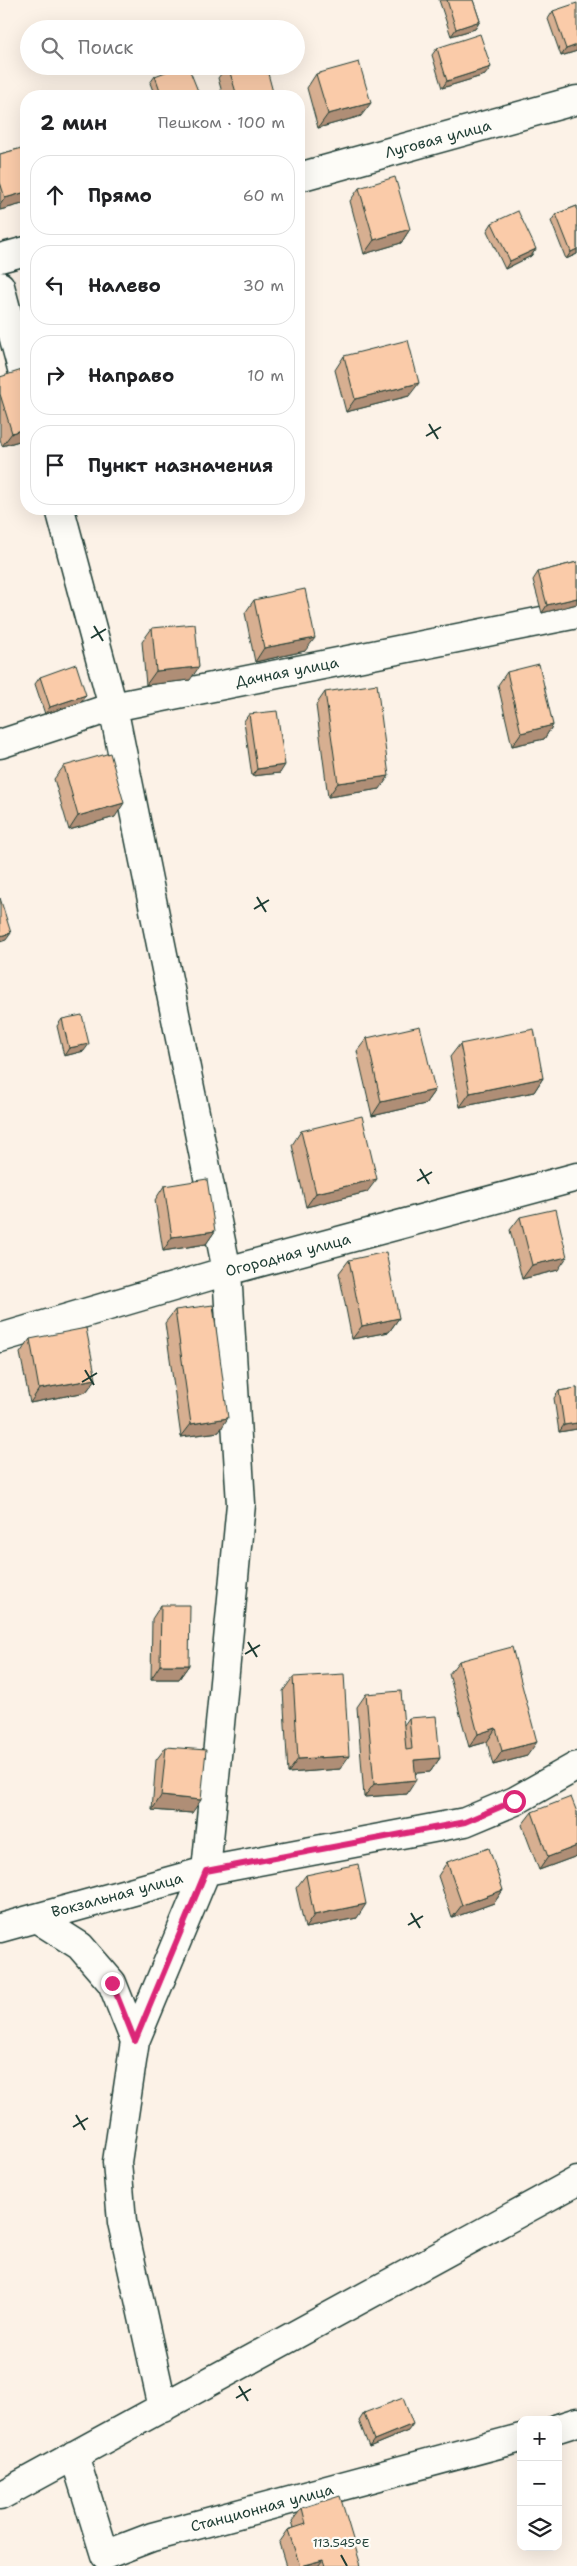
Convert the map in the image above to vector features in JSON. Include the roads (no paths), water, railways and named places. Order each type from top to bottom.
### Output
[{"type":"street","name":"Луговая улица","points":[[305,175],[577,100]]},
{"type":"street","points":[[0,258],[20,253]]},
{"type":"street","points":[[0,286],[20,361]]},
{"type":"street","points":[[62,515],[113,707],[227,1271],[240,1504],[206,1871],[135,2041],[117,2162],[122,2222],[163,2408]]},
{"type":"street","name":"Дачная улица","points":[[0,744],[113,707],[577,614]]},
{"type":"street","name":"Огородная улица","points":[[0,1338],[227,1271],[577,1177]]},
{"type":"street","name":"Вокзальная улица","points":[[0,1928],[206,1871],[465,1822],[514,1801],[577,1766]]},
{"type":"street","points":[[36,1918],[80,1946],[112,1983],[135,2041]]},
{"type":"street","points":[[0,2496],[577,2181]]},
{"type":"street","points":[[562,2427],[577,2422]]},
{"type":"street","name":"Станционная улица","points":[[74,2455],[103,2560],[152,2538],[517,2439]]}]
